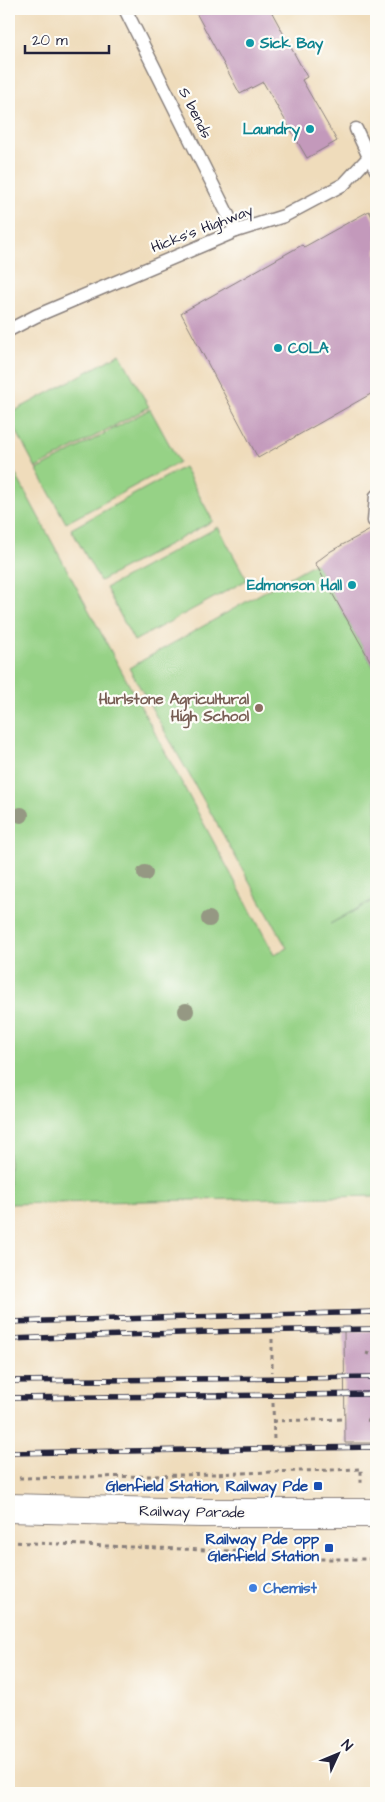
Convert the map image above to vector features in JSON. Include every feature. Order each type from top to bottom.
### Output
[{"type":"street","name":"Railway Parade","points":[[9,1508],[200,1513],[376,1513]]},
{"type":"lane","name":"S bends","points":[[124,9],[236,231]]},
{"type":"lane","points":[[356,128],[376,170]]},
{"type":"lane","name":"Hicks's Highway","points":[[9,330],[36,316],[236,231],[284,216],[344,184],[369,157]]},
{"type":"lane","points":[[374,521],[376,496]]},
{"type":"path","points":[[272,1339],[272,1372]]},
{"type":"path","points":[[366,1353],[373,1355]]},
{"type":"path","points":[[273,1403],[274,1441]]},
{"type":"path","points":[[273,1421],[345,1419]]},
{"type":"path","points":[[367,1420],[372,1421]]},
{"type":"path","points":[[18,1478],[152,1476],[361,1469],[361,1486]]},
{"type":"path","points":[[9,1542],[255,1552],[310,1559],[376,1559]]},
{"type":"green space","points":[[120,354],[149,407],[36,468],[9,414]]},
{"type":"green space","points":[[150,409],[179,462],[66,523],[37,470]]},
{"type":"green space","points":[[9,462],[274,954],[287,948],[129,668],[315,563],[376,671],[376,898],[330,924],[376,899],[376,1196],[9,1204]]},
{"type":"green space","points":[[184,467],[213,521],[100,581],[71,529]]},
{"type":"green space","points":[[218,527],[247,580],[134,641],[106,588]]},
{"type":"building","name":"Sick Bay","points":[[194,9],[270,9],[307,77],[302,80],[337,141],[307,158],[263,82],[240,94]]},
{"type":"building","name":"COLA","points":[[369,211],[376,225],[376,391],[258,458],[181,313],[302,245],[304,247]]},
{"type":"building","name":"Edmonson Hall","points":[[372,529],[376,529],[376,671],[315,563],[331,551]]},
{"type":"building","points":[[344,1331],[376,1331],[376,1443],[345,1443]]},
{"type":"railway","points":[[9,1322],[376,1312]]},
{"type":"railway","points":[[9,1339],[237,1331],[376,1329]]},
{"type":"railway","points":[[9,1381],[376,1377]]},
{"type":"railway","points":[[9,1398],[376,1394]]},
{"type":"railway","points":[[9,1453],[376,1447]]},
{"type":"place","name":"Sick Bay","points":[[250,43]]},
{"type":"place","name":"Laundry","points":[[310,129]]},
{"type":"place","name":"COLA","points":[[278,348]]},
{"type":"place","name":"Edmonson Hall","points":[[352,585]]},
{"type":"place","name":"Hurlstone Agricultural High School","points":[[259,708]]},
{"type":"place","name":"Glenfield Station, Railway Pde","points":[[318,1486]]},
{"type":"place","name":"Railway Pde opp Glenfield Station","points":[[329,1548]]},
{"type":"place","name":"Chemist","points":[[253,1588]]}]
